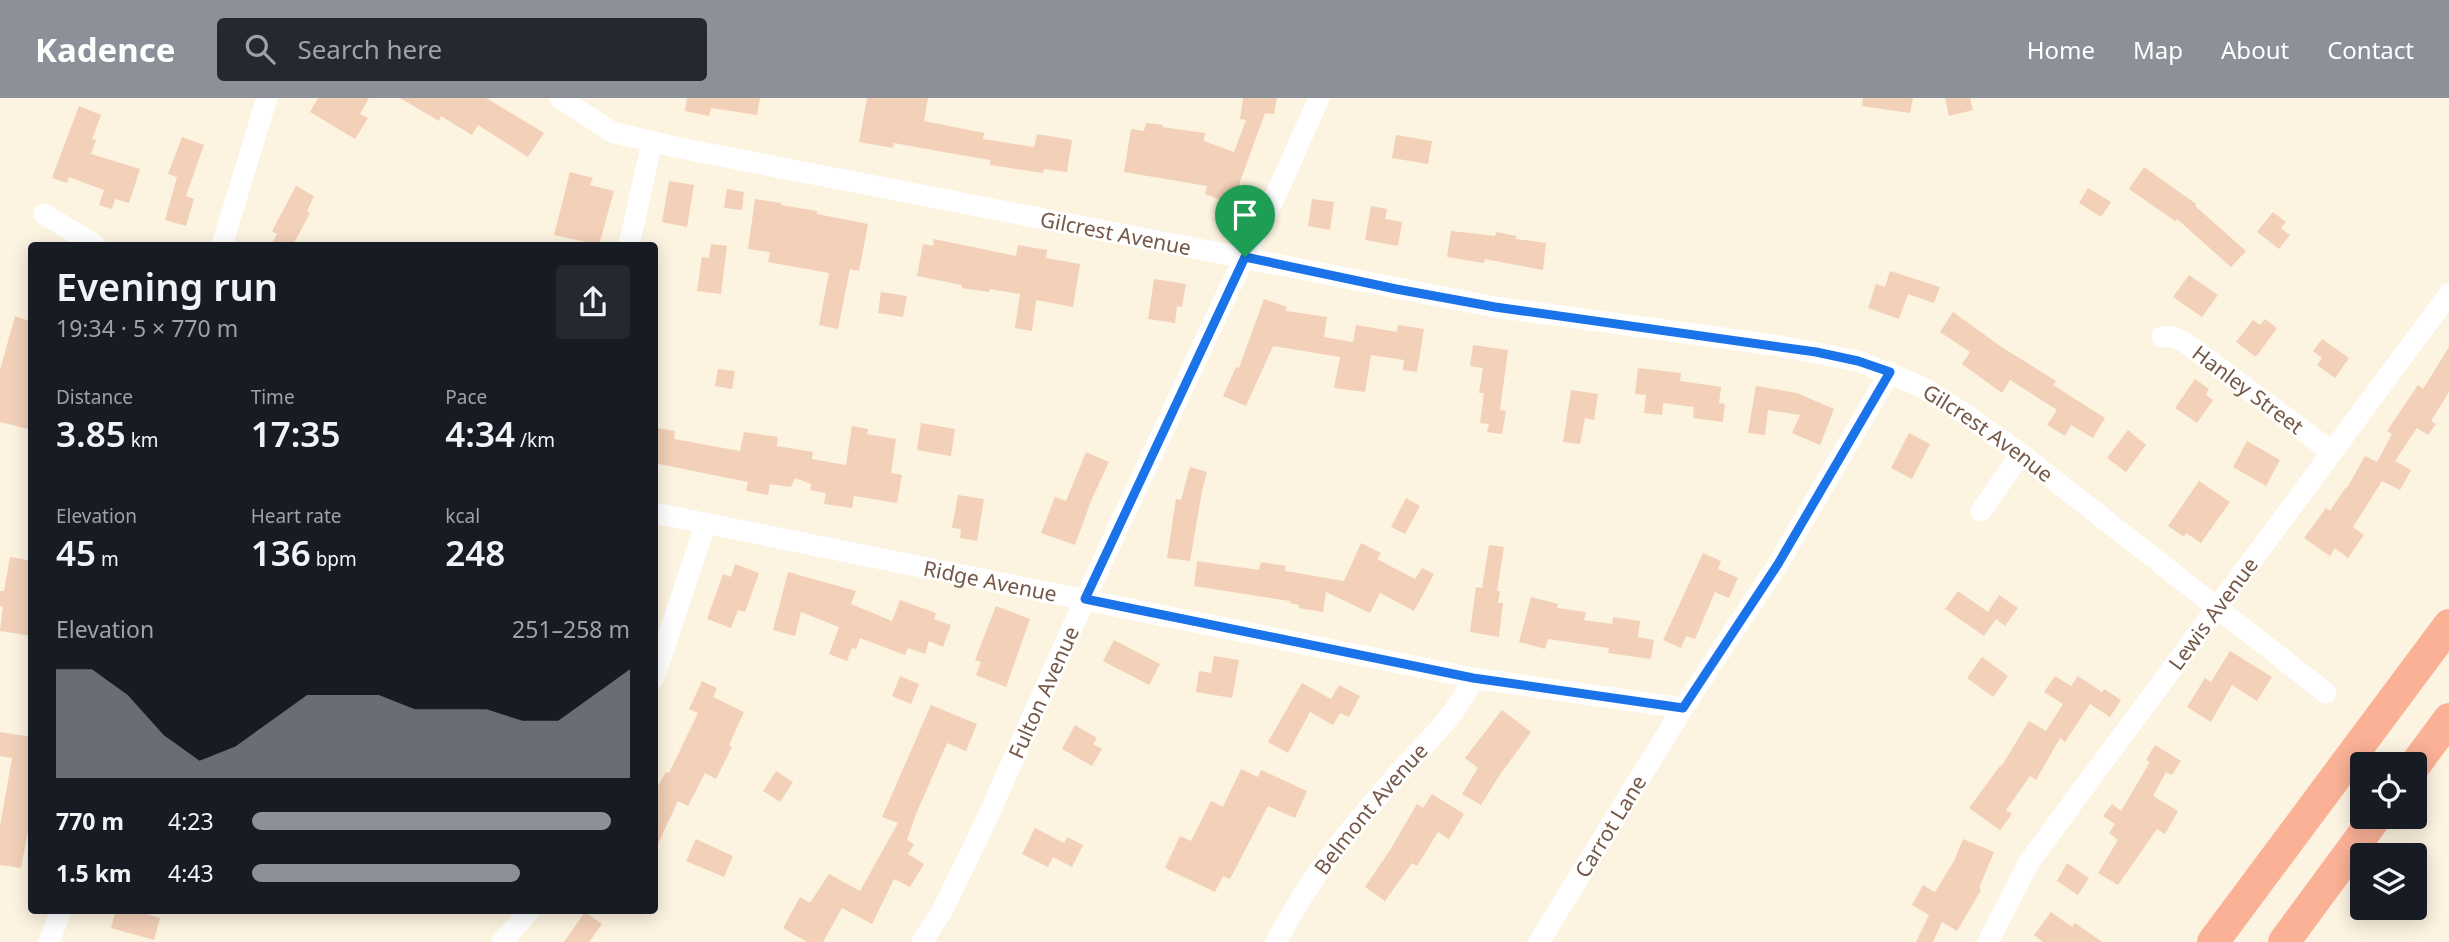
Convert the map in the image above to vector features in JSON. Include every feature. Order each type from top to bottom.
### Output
[{"type":"highway","points":[[2213,942],[2449,625]]},
{"type":"highway","points":[[2425,752],[2449,719]]},
{"type":"highway","points":[[2284,942],[2367,829]]},
{"type":"street","points":[[223,242],[267,98]]},
{"type":"street","name":"Gilcrest Avenue","points":[[560,98],[612,132],[652,142],[1495,307],[1816,352],[1858,361],[1920,386],[1962,412],[2021,454],[2326,693]]},
{"type":"street","name":"Fulton Avenue","points":[[922,942],[942,911],[964,867],[1085,599],[1275,198],[1319,98]]},
{"type":"street","points":[[630,242],[652,142]]},
{"type":"street","points":[[44,214],[89,242]]},
{"type":"street","name":"Lewis Avenue","points":[[1988,942],[2029,862],[2449,294]]},
{"type":"street","name":"Hanley Street","points":[[2162,337],[2173,337],[2186,343],[2332,452]]},
{"type":"street","points":[[1683,708],[1778,564],[1890,372]]},
{"type":"street","points":[[1981,511],[2021,454]]},
{"type":"street","name":"Ridge Avenue","points":[[658,514],[1473,678],[1683,708]]},
{"type":"street","points":[[658,666],[706,523]]},
{"type":"street","name":"Belmont Avenue","points":[[1276,942],[1335,849],[1392,780],[1443,725],[1473,678]]},
{"type":"street","name":"Carrot Lane","points":[[1539,942],[1683,708]]},
{"type":"street","points":[[49,942],[60,914]]},
{"type":"street","points":[[502,942],[526,914]]},
{"type":"building","points":[[318,98],[369,98],[360,114],[368,118],[355,139],[310,112]]},
{"type":"building","points":[[400,98],[486,98],[544,133],[528,157],[478,125],[472,135],[441,116],[439,121]]},
{"type":"building","points":[[687,98],[760,98],[757,115],[711,108],[709,116],[685,111]]},
{"type":"building","points":[[867,98],[928,98],[924,121],[984,133],[983,139],[1034,147],[1037,134],[1072,140],[1067,172],[1044,169],[1043,173],[990,165],[990,160],[894,143],[893,148],[859,142]]},
{"type":"building","points":[[1243,98],[1277,98],[1274,114],[1265,113],[1232,204],[1205,194],[1207,186],[1124,172],[1131,129],[1144,131],[1146,123],[1205,133],[1204,141],[1234,152],[1246,120],[1240,119]]},
{"type":"building","points":[[1863,98],[1913,98],[1910,113],[1862,106]]},
{"type":"building","points":[[1945,98],[1970,98],[1973,110],[1949,116]]},
{"type":"building","points":[[79,106],[101,115],[92,139],[96,140],[91,154],[140,169],[129,203],[115,199],[112,209],[99,205],[104,190],[69,177],[67,183],[52,178]]},
{"type":"building","points":[[1396,135],[1432,141],[1428,164],[1392,158]]},
{"type":"building","points":[[182,137],[204,145],[186,196],[194,199],[186,226],[165,220],[177,177],[168,174]]},
{"type":"building","points":[[2144,167],[2196,204],[2195,206],[2246,251],[2231,267],[2177,219],[2175,221],[2129,189]]},
{"type":"building","points":[[570,172],[593,178],[590,185],[614,191],[600,242],[586,242],[554,235]]},
{"type":"building","points":[[669,181],[694,185],[687,227],[662,222]]},
{"type":"building","points":[[296,186],[314,196],[307,211],[310,213],[295,242],[273,242],[277,234],[272,231]]},
{"type":"building","points":[[2088,188],[2111,202],[2101,217],[2079,203]]},
{"type":"building","points":[[727,189],[744,192],[742,210],[724,208]]},
{"type":"building","points":[[755,199],[868,224],[859,271],[850,269],[838,329],[819,325],[829,273],[768,262],[770,252],[748,249]]},
{"type":"building","points":[[1312,199],[1334,202],[1330,230],[1308,226]]},
{"type":"building","points":[[1371,206],[1387,209],[1385,219],[1402,222],[1398,246],[1365,240]]},
{"type":"building","points":[[2273,212],[2286,222],[2281,228],[2290,235],[2279,249],[2257,232]]},
{"type":"building","points":[[1451,231],[1495,236],[1496,232],[1516,236],[1516,239],[1546,243],[1543,270],[1485,259],[1484,263],[1447,257]]},
{"type":"building","points":[[934,239],[1016,256],[1018,245],[1047,250],[1046,258],[1080,264],[1073,307],[1036,300],[1032,331],[1015,328],[1020,294],[962,288],[962,285],[917,276],[923,244],[933,246]]},
{"type":"building","points":[[711,244],[727,246],[721,294],[697,291],[702,257],[709,258]]},
{"type":"building","points":[[1890,271],[1940,287],[1934,303],[1908,294],[1899,319],[1868,308],[1876,284],[1885,287]]},
{"type":"building","points":[[2189,275],[2218,295],[2202,317],[2173,297]]},
{"type":"building","points":[[1154,279],[1186,284],[1182,307],[1177,306],[1175,323],[1148,319]]},
{"type":"building","points":[[881,292],[907,296],[903,317],[878,313]]},
{"type":"building","points":[[1264,299],[1287,307],[1286,311],[1327,317],[1324,337],[1353,342],[1356,325],[1397,332],[1398,325],[1424,329],[1417,372],[1403,370],[1404,360],[1371,355],[1365,392],[1334,388],[1340,357],[1273,346],[1246,406],[1223,396],[1236,367],[1239,368]]},
{"type":"building","points":[[1953,312],[2056,381],[2053,385],[2105,418],[2093,438],[2071,425],[2065,436],[2047,425],[2057,410],[2010,380],[2002,393],[1962,364],[1970,352],[1940,332]]},
{"type":"building","points":[[15,316],[28,321],[28,429],[0,422],[0,370]]},
{"type":"building","points":[[2265,319],[2277,328],[2256,357],[2236,342],[2253,320],[2260,325]]},
{"type":"building","points":[[2322,339],[2349,358],[2335,378],[2317,365],[2322,358],[2313,351]]},
{"type":"building","points":[[1473,345],[1508,350],[1500,410],[1506,411],[1502,434],[1487,432],[1489,424],[1480,423],[1484,393],[1479,393],[1483,368],[1470,366]]},
{"type":"building","points":[[2449,347],[2449,392],[2431,421],[2436,424],[2428,435],[2417,428],[2395,461],[2411,470],[2400,490],[2382,481],[2353,527],[2364,535],[2348,558],[2335,548],[2330,556],[2304,538],[2326,508],[2330,511],[2365,456],[2377,462],[2392,434],[2387,431],[2418,385],[2423,389]]},
{"type":"building","points":[[1638,368],[1681,373],[1680,381],[1721,387],[1719,403],[1725,404],[1723,422],[1693,418],[1694,407],[1663,403],[1662,415],[1644,413],[1646,395],[1635,394]]},
{"type":"building","points":[[718,369],[735,371],[732,389],[715,386]]},
{"type":"building","points":[[2195,379],[2209,389],[2206,395],[2213,400],[2197,423],[2175,408]]},
{"type":"building","points":[[1756,386],[1797,393],[1834,409],[1820,445],[1792,433],[1800,415],[1768,410],[1765,435],[1748,433]]},
{"type":"building","points":[[1571,390],[1598,394],[1594,420],[1585,418],[1580,444],[1563,442]]},
{"type":"building","points":[[921,423],[955,429],[951,456],[917,450]]},
{"type":"building","points":[[852,426],[868,429],[867,434],[896,439],[891,473],[902,475],[897,503],[854,496],[852,508],[824,504],[826,493],[810,490],[811,484],[795,478],[791,487],[770,484],[768,495],[746,491],[748,482],[658,464],[658,428],[675,431],[674,439],[740,451],[744,432],[778,437],[777,446],[813,452],[812,459],[846,465]]},
{"type":"building","points":[[2128,430],[2146,445],[2126,472],[2107,458]]},
{"type":"building","points":[[1909,433],[1930,444],[1912,479],[1891,468]]},
{"type":"building","points":[[2247,441],[2280,460],[2266,486],[2233,467]]},
{"type":"building","points":[[1086,452],[1109,462],[1075,545],[1041,533],[1055,497],[1066,501]]},
{"type":"building","points":[[1190,467],[1207,472],[1190,561],[1167,558],[1176,499],[1181,500]]},
{"type":"building","points":[[2199,481],[2230,502],[2201,543],[2186,533],[2184,537],[2168,526]]},
{"type":"building","points":[[958,495],[984,499],[977,541],[960,538],[961,529],[952,528]]},
{"type":"building","points":[[1406,498],[1420,506],[1405,534],[1391,527]]},
{"type":"building","points":[[1361,543],[1381,553],[1377,559],[1415,579],[1422,568],[1434,574],[1414,611],[1380,593],[1370,613],[1326,592],[1323,612],[1299,608],[1299,605],[1290,601],[1194,586],[1197,561],[1259,570],[1261,562],[1286,566],[1285,571],[1344,581]]},
{"type":"building","points":[[1489,545],[1504,547],[1497,591],[1500,591],[1498,603],[1503,603],[1499,637],[1470,632],[1476,587],[1482,588]]},
{"type":"building","points":[[1703,553],[1721,561],[1718,569],[1738,578],[1729,598],[1715,592],[1695,639],[1686,636],[1681,648],[1663,640]]},
{"type":"building","points":[[10,557],[28,560],[28,635],[0,631],[3,607],[0,606],[0,591],[4,591]]},
{"type":"building","points":[[735,564],[759,573],[745,612],[738,610],[731,628],[707,619],[723,574],[731,577]]},
{"type":"building","points":[[788,572],[856,591],[851,604],[892,621],[900,600],[936,613],[934,619],[951,625],[943,647],[929,641],[925,654],[908,648],[905,655],[860,638],[847,661],[829,654],[839,627],[801,612],[795,636],[773,630]]},
{"type":"building","points":[[1958,591],[1988,612],[1999,595],[2018,608],[2005,626],[1996,619],[1984,636],[1945,609]]},
{"type":"building","points":[[1531,597],[1558,604],[1557,608],[1586,612],[1584,620],[1612,624],[1613,617],[1640,621],[1638,637],[1654,640],[1651,659],[1608,653],[1609,648],[1548,639],[1545,649],[1519,642]]},
{"type":"building","points":[[996,606],[1030,619],[1006,687],[976,675],[981,662],[975,660]]},
{"type":"building","points":[[1114,640],[1160,664],[1149,685],[1103,661]]},
{"type":"building","points":[[2230,651],[2272,677],[2257,701],[2232,685],[2211,722],[2187,707],[2205,678],[2211,682]]},
{"type":"building","points":[[1214,656],[1239,660],[1232,698],[1196,692],[1199,671],[1211,673]]},
{"type":"building","points":[[1982,657],[2008,676],[1993,697],[1967,678]]},
{"type":"building","points":[[900,676],[919,684],[911,704],[892,696]]},
{"type":"building","points":[[2055,676],[2071,686],[2078,676],[2102,692],[2104,689],[2121,700],[2110,717],[2090,704],[2065,742],[2060,738],[2036,780],[2030,776],[2006,810],[2012,814],[2000,830],[1969,808],[2001,767],[2029,721],[2046,731],[2063,704],[2044,692]]},
{"type":"building","points":[[702,681],[717,688],[713,697],[744,712],[729,745],[732,747],[716,779],[705,773],[688,806],[678,801],[658,844],[658,786],[666,772],[669,773],[698,713],[689,709]]},
{"type":"building","points":[[1302,683],[1331,699],[1339,685],[1360,696],[1349,717],[1340,713],[1333,725],[1310,712],[1288,753],[1268,742]]},
{"type":"building","points":[[931,705],[977,724],[966,751],[947,743],[916,814],[907,840],[914,844],[908,854],[924,864],[910,887],[894,879],[872,924],[842,908],[823,942],[807,942],[783,928],[800,897],[810,903],[829,874],[860,891],[898,823],[882,817]]},
{"type":"building","points":[[1502,710],[1531,732],[1481,805],[1462,794],[1478,768],[1465,758]]},
{"type":"building","points":[[1075,725],[1097,738],[1093,744],[1102,749],[1092,766],[1062,749]]},
{"type":"building","points":[[0,732],[28,736],[28,830],[21,868],[0,865],[0,826],[12,758],[0,756]]},
{"type":"building","points":[[2155,745],[2181,761],[2172,775],[2166,772],[2153,796],[2178,811],[2165,834],[2157,829],[2118,885],[2098,873],[2118,840],[2109,833],[2115,824],[2103,816],[2112,804],[2121,811],[2150,762],[2146,760]]},
{"type":"building","points":[[1241,769],[1258,777],[1261,770],[1307,791],[1295,818],[1268,806],[1230,879],[1223,876],[1215,892],[1165,868],[1180,836],[1191,841],[1211,801],[1223,807]]},
{"type":"building","points":[[776,771],[793,782],[780,802],[763,791]]},
{"type":"building","points":[[1432,794],[1464,814],[1449,839],[1438,832],[1417,866],[1412,863],[1385,901],[1365,887],[1417,804],[1423,808]]},
{"type":"building","points":[[1035,828],[1064,843],[1067,837],[1083,845],[1072,867],[1053,857],[1048,867],[1022,854]]},
{"type":"building","points":[[696,839],[733,856],[724,877],[686,861]]},
{"type":"building","points":[[1963,839],[1994,852],[1979,888],[1981,890],[1957,931],[1942,922],[1933,942],[1916,942],[1929,915],[1912,905],[1923,885],[1935,892],[1954,861]]},
{"type":"building","points":[[2067,863],[2089,878],[2078,895],[2057,881]]},
{"type":"building","points":[[2051,912],[2072,927],[2075,923],[2102,942],[2043,942],[2034,935]]},
{"type":"building","points":[[115,914],[146,914],[160,918],[154,940],[111,928]]},
{"type":"building","points":[[584,914],[602,924],[589,942],[564,942]]},
{"type":"route","points":[[1245,257],[1495,307],[1816,352],[1858,361],[1890,372],[1778,564],[1683,708],[1473,678],[1085,599],[1245,257]]}]
